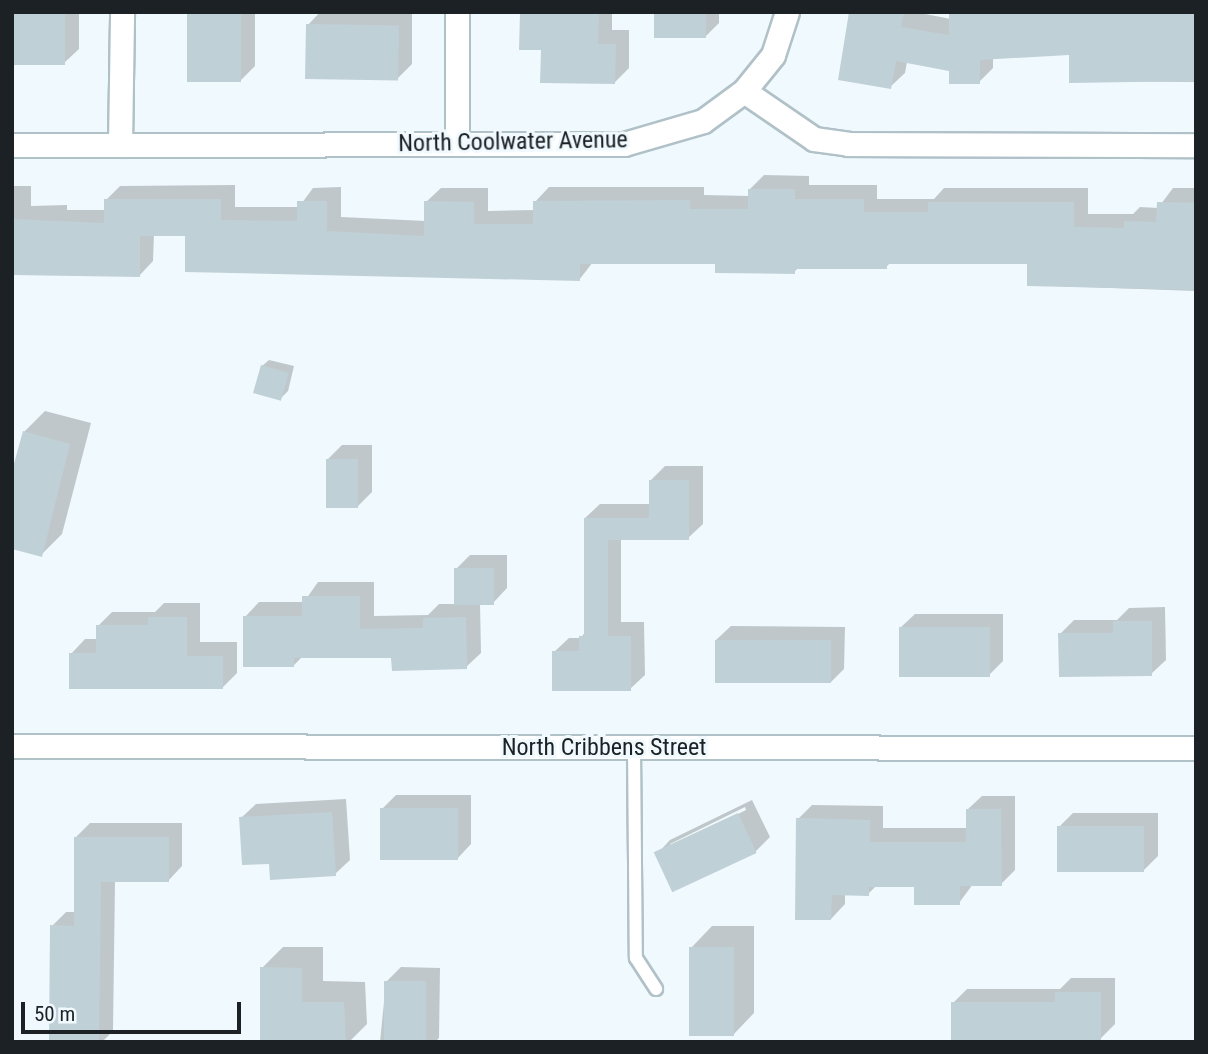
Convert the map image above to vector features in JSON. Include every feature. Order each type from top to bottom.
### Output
[{"type":"street","points":[[120,145],[122,12]]},
{"type":"street","points":[[457,12],[457,144]]},
{"type":"street","name":"North Coolwater Avenue","points":[[12,145],[624,144],[703,121],[744,91],[773,55],[787,12]]},
{"type":"street","points":[[744,91],[814,139],[848,144],[1196,145]]},
{"type":"street","name":"North Cribbens Street","points":[[12,746],[1196,748]]},
{"type":"lane","points":[[634,748],[636,958],[656,989]]},
{"type":"building","points":[[12,12],[65,12],[65,65],[12,65]]},
{"type":"building","points":[[187,12],[241,12],[241,82],[187,82]]},
{"type":"building","points":[[520,12],[599,12],[598,44],[616,44],[615,84],[540,83],[541,50],[519,50]]},
{"type":"building","points":[[654,12],[706,12],[706,38],[654,38]]},
{"type":"building","points":[[849,12],[904,12],[901,27],[949,35],[949,12],[1196,13],[1196,81],[1069,83],[1069,55],[980,60],[980,84],[949,84],[949,71],[896,61],[891,89],[838,80]]},
{"type":"building","points":[[306,24],[399,26],[398,81],[305,79]]},
{"type":"building","points":[[748,189],[795,189],[795,199],[864,199],[864,212],[928,212],[928,202],[1074,202],[1074,227],[1124,228],[1124,221],[1156,222],[1157,202],[1196,203],[1196,290],[1027,286],[1027,264],[887,264],[887,269],[795,269],[795,274],[715,273],[715,264],[580,264],[580,281],[185,272],[185,236],[140,236],[140,277],[12,275],[12,219],[104,223],[104,199],[221,199],[221,220],[297,221],[297,201],[327,201],[327,231],[424,236],[424,201],[474,202],[474,224],[533,224],[533,201],[690,200],[690,209],[748,209]]},
{"type":"building","points":[[261,365],[289,373],[281,401],[253,393]]},
{"type":"building","points":[[23,431],[70,444],[42,557],[12,549],[12,471]]},
{"type":"building","points":[[326,459],[358,459],[358,508],[326,508]]},
{"type":"building","points":[[649,480],[689,480],[689,540],[608,540],[608,636],[631,636],[631,691],[552,691],[552,651],[579,651],[579,636],[584,636],[584,518],[649,518]]},
{"type":"building","points":[[454,568],[494,568],[494,605],[454,605]]},
{"type":"building","points":[[302,596],[360,596],[360,629],[423,628],[423,618],[466,617],[467,669],[392,671],[391,658],[294,658],[294,667],[243,667],[243,616],[302,616]]},
{"type":"building","points":[[148,617],[187,617],[187,656],[223,656],[223,689],[69,689],[69,653],[96,653],[96,625],[148,625]]},
{"type":"building","points":[[1113,621],[1152,621],[1152,676],[1059,677],[1058,633],[1113,633]]},
{"type":"building","points":[[899,627],[990,627],[990,677],[899,677]]},
{"type":"building","points":[[715,640],[831,640],[831,683],[715,683]]},
{"type":"building","points":[[380,808],[458,808],[458,860],[380,860]]},
{"type":"building","points":[[966,809],[1001,809],[1002,886],[960,886],[960,905],[914,905],[914,887],[869,887],[869,896],[832,895],[831,920],[795,920],[796,818],[870,820],[870,842],[966,842]]},
{"type":"building","points":[[332,812],[336,876],[270,880],[269,864],[242,865],[239,817]]},
{"type":"building","points":[[738,813],[757,853],[672,892],[654,852]]},
{"type":"building","points":[[1057,826],[1144,826],[1144,872],[1057,872]]},
{"type":"building","points":[[74,837],[169,837],[169,882],[101,882],[99,1042],[49,1042],[50,925],[74,926]]},
{"type":"building","points":[[689,947],[734,947],[734,1036],[689,1036]]},
{"type":"building","points":[[260,967],[302,968],[302,1002],[344,1002],[346,1042],[260,1042]]},
{"type":"building","points":[[384,981],[426,981],[426,1042],[384,1042]]},
{"type":"building","points":[[1055,992],[1101,992],[1101,1040],[951,1042],[951,1002],[1055,1002]]}]
